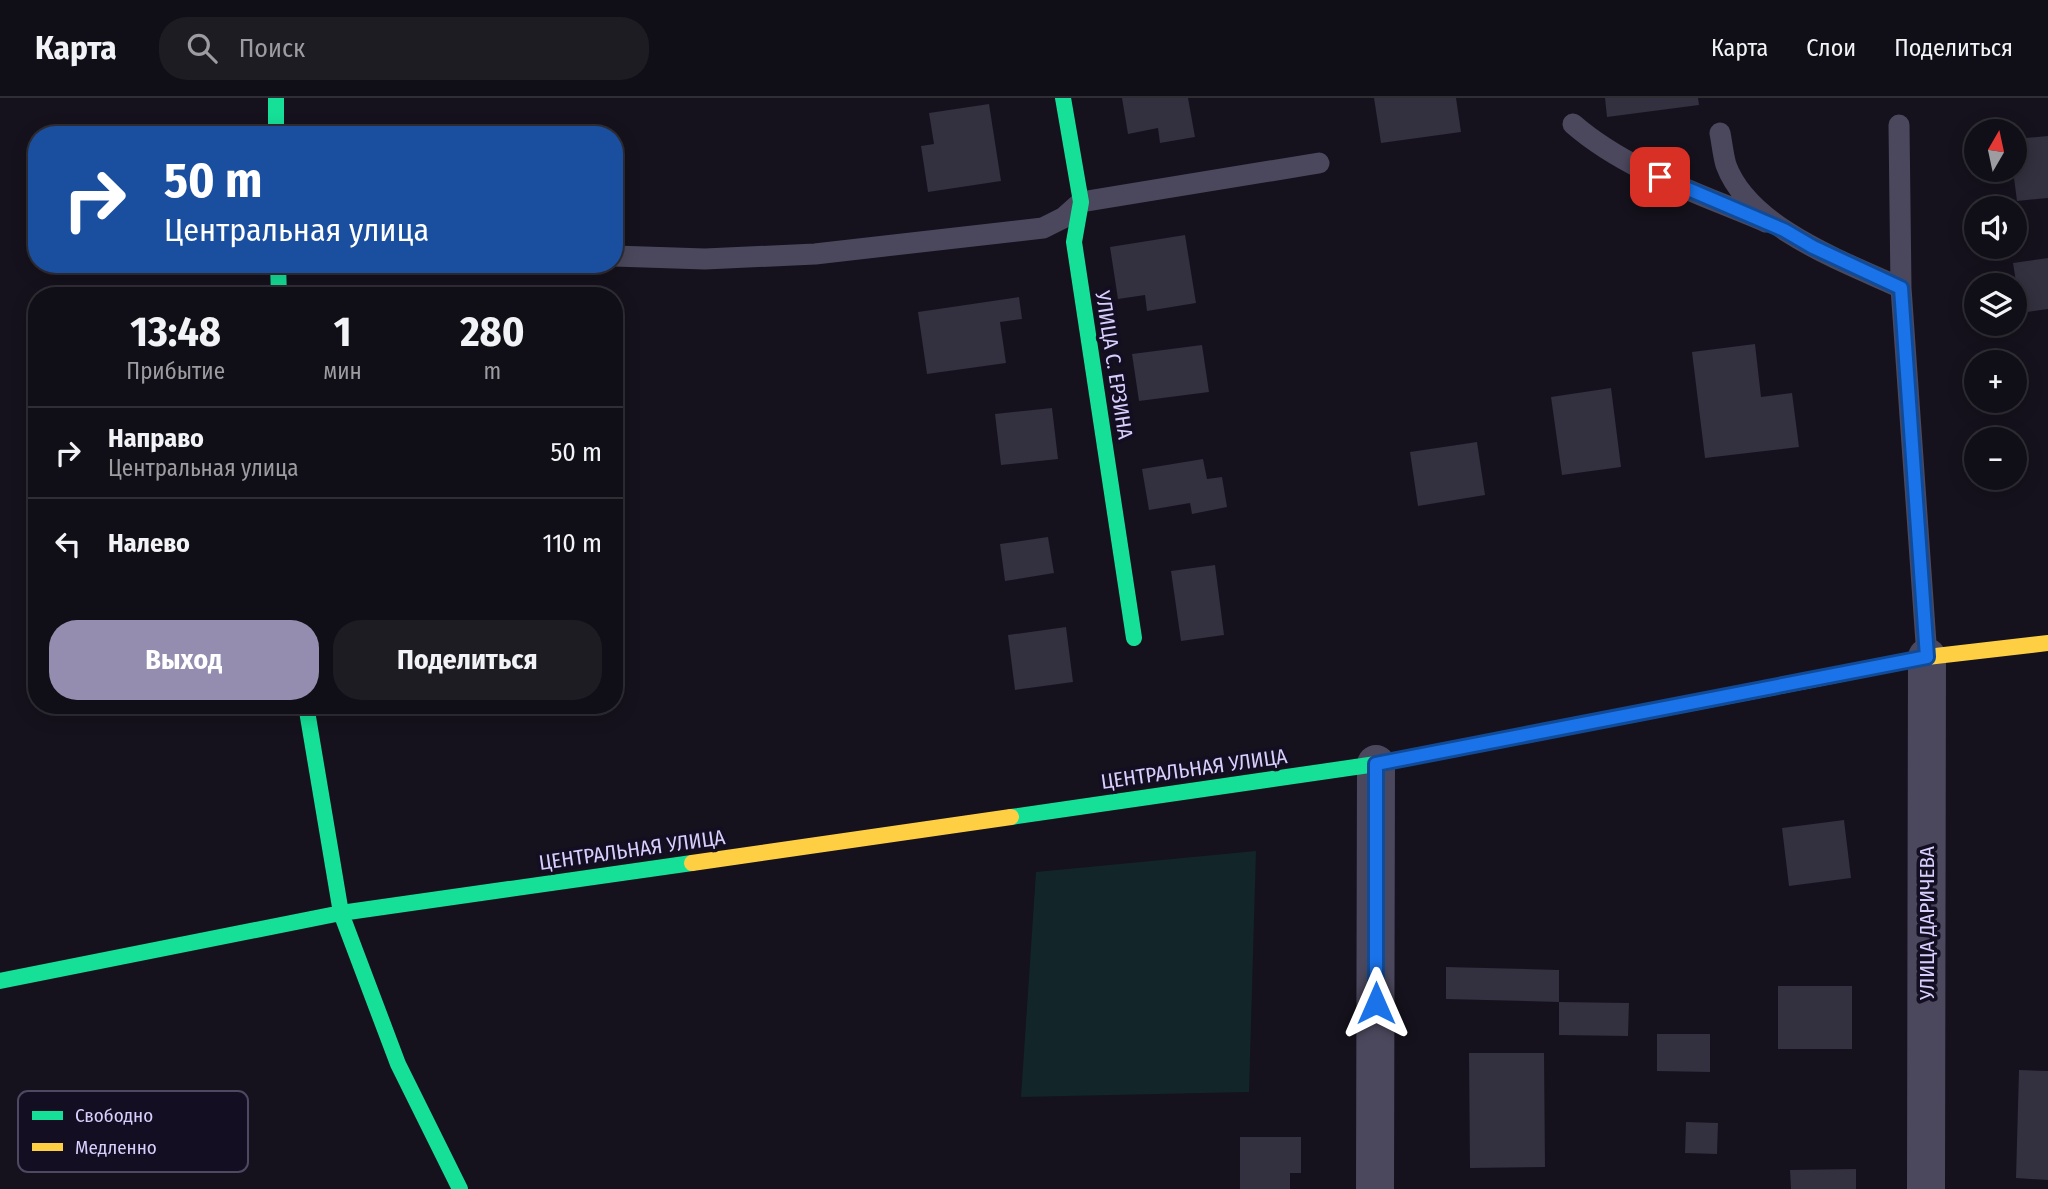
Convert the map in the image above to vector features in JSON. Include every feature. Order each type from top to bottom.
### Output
[{"type":"street","points":[[276,98],[276,126]]},
{"type":"street","name":"УЛИЦА С. ЕРЗИНА","points":[[1063,98],[1081,202],[1074,242],[1134,638]]},
{"type":"street","name":"ЦЕНТРАЛЬНАЯ УЛИЦА","points":[[0,981],[341,913],[1376,764],[1927,657],[2048,643]]},
{"type":"street","name":"УЛИЦА ДАРИЧЕВА","points":[[1926,1189],[1927,657]]},
{"type":"street","points":[[308,714],[341,913],[398,1064],[460,1189]]},
{"type":"street","points":[[1375,1189],[1376,764]]},
{"type":"lane","points":[[1573,124],[1594,142],[1660,177],[1784,230],[1813,247],[1901,288]]},
{"type":"lane","points":[[1899,125],[1901,288],[1927,657]]},
{"type":"lane","points":[[1720,133],[1726,165],[1735,182],[1755,206],[1784,230]]},
{"type":"lane","points":[[623,256],[705,258],[815,254],[1043,228],[1063,218],[1081,202],[1319,163]]},
{"type":"green space","points":[[1256,851],[1249,1092],[1021,1097],[1036,872]]},
{"type":"building","points":[[1122,98],[1188,98],[1195,137],[1160,143],[1158,128],[1128,134]]},
{"type":"building","points":[[1374,98],[1456,98],[1461,132],[1381,143]]},
{"type":"building","points":[[1605,98],[1698,98],[1699,105],[1607,117]]},
{"type":"building","points":[[989,104],[1001,181],[928,192],[921,146],[934,144],[929,113]]},
{"type":"building","points":[[2048,136],[2048,198],[2027,200],[2027,196],[2016,196],[2015,182],[2027,182],[2027,138]]},
{"type":"building","points":[[1185,235],[1196,303],[1147,311],[1145,295],[1118,299],[1110,247]]},
{"type":"building","points":[[2048,258],[2048,309],[2027,312],[2027,273],[2015,273],[2013,263]]},
{"type":"building","points":[[1019,297],[1022,319],[1000,322],[1006,363],[927,374],[918,312]]},
{"type":"building","points":[[1755,344],[1761,397],[1792,393],[1799,447],[1705,458],[1692,352]]},
{"type":"building","points":[[1202,345],[1209,392],[1139,401],[1132,354]]},
{"type":"building","points":[[1611,388],[1621,467],[1562,475],[1551,397]]},
{"type":"building","points":[[1052,408],[1058,459],[1001,465],[995,414]]},
{"type":"building","points":[[1477,442],[1485,495],[1418,506],[1410,452]]},
{"type":"building","points":[[1203,459],[1207,479],[1222,477],[1227,507],[1192,514],[1190,503],[1149,510],[1142,469]]},
{"type":"building","points":[[1048,537],[1054,573],[1005,581],[1000,544]]},
{"type":"building","points":[[1215,565],[1224,635],[1181,641],[1171,571]]},
{"type":"building","points":[[1066,627],[1073,682],[1015,690],[1008,635]]},
{"type":"building","points":[[1844,820],[1851,878],[1789,886],[1782,828]]},
{"type":"building","points":[[1446,967],[1559,970],[1559,1002],[1446,999]]},
{"type":"building","points":[[1778,986],[1852,986],[1852,1049],[1778,1049]]},
{"type":"building","points":[[1559,1002],[1629,1003],[1628,1036],[1559,1035]]},
{"type":"building","points":[[1657,1034],[1710,1034],[1710,1072],[1657,1071]]},
{"type":"building","points":[[1469,1053],[1544,1053],[1545,1167],[1470,1168]]},
{"type":"building","points":[[2019,1070],[2048,1071],[2048,1180],[2016,1178]]},
{"type":"building","points":[[1686,1122],[1718,1123],[1717,1154],[1685,1153]]},
{"type":"building","points":[[1240,1137],[1301,1137],[1301,1173],[1290,1173],[1290,1189],[1240,1189]]},
{"type":"building","points":[[1856,1169],[1856,1189],[1791,1189],[1790,1170]]},
{"type":"traffic: fast","points":[[276,98],[276,126]]},
{"type":"traffic: fast","points":[[1063,98],[1081,202],[1074,242],[1134,638]]},
{"type":"traffic: fast","points":[[278,273],[279,287]]},
{"type":"traffic: fast","points":[[1011,817],[1376,764],[1801,682]]},
{"type":"traffic: fast","points":[[308,714],[341,913],[398,1064],[460,1189]]},
{"type":"traffic: fast","points":[[0,981],[341,913],[692,863]]},
{"type":"traffic: slow","points":[[1801,682],[1927,657],[2048,643]]},
{"type":"traffic: slow","points":[[692,863],[1011,817]]},
{"type":"route","points":[[1376,1003],[1376,764],[1927,657],[1901,288],[1813,247],[1784,230],[1660,177]]}]
